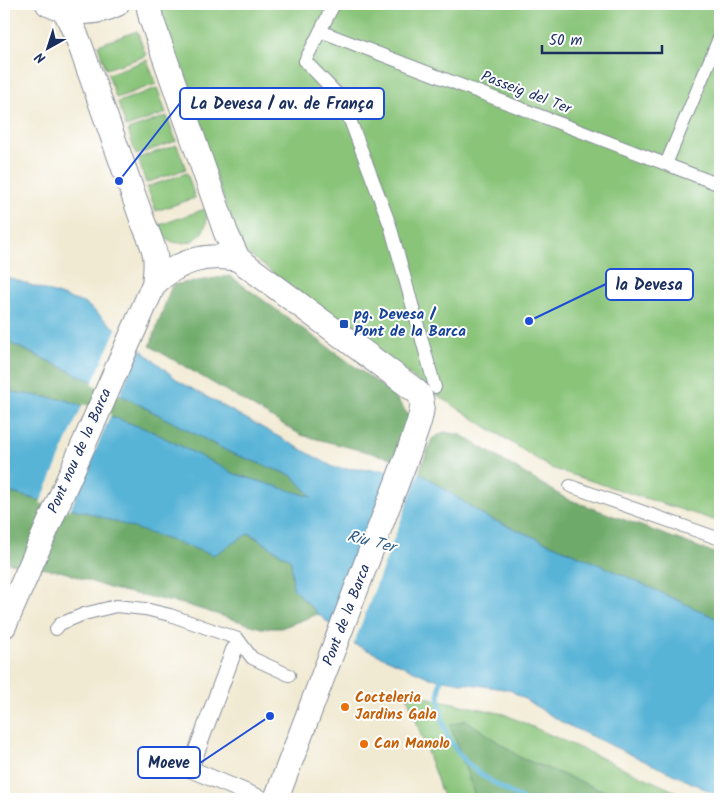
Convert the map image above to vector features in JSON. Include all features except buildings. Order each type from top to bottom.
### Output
[{"type":"main road","points":[[56,7],[78,12],[92,11],[117,4]]},
{"type":"main road","points":[[148,4],[151,18],[226,233],[238,259]]},
{"type":"main road","points":[[56,7],[79,42],[143,222],[156,251],[154,284]]},
{"type":"main road","points":[[154,284],[166,272],[179,265],[205,257],[221,256],[238,259],[412,388],[420,396],[429,395]]},
{"type":"main road","name":"Pont nou de la Barca","points":[[4,626],[154,284]]},
{"type":"main road","name":"Pont de la Barca","points":[[276,799],[429,395]]},
{"type":"street","points":[[334,4],[305,61],[342,99],[390,225],[429,395]]},
{"type":"street","name":"Passeig del Ter","points":[[320,31],[720,185]]},
{"type":"street","points":[[666,164],[720,36]]},
{"type":"street","points":[[570,486],[720,539]]},
{"type":"street","points":[[56,629],[60,624],[84,614],[116,606],[145,609],[178,618],[238,639],[238,648],[190,769],[262,799]]},
{"type":"street","points":[[238,648],[252,658],[289,676]]},
{"type":"green space","points":[[158,4],[720,4],[720,522],[551,468],[434,393],[240,248]]},
{"type":"green space","points":[[137,31],[146,56],[106,69],[98,45]]},
{"type":"green space","points":[[147,60],[156,84],[116,98],[108,74]]},
{"type":"green space","points":[[157,88],[166,113],[126,127],[118,102]]},
{"type":"green space","points":[[167,116],[176,141],[136,155],[128,130]]},
{"type":"green space","points":[[177,145],[186,169],[146,183],[138,158]]},
{"type":"green space","points":[[187,173],[195,198],[156,211],[147,187]]},
{"type":"green space","points":[[205,209],[206,220],[204,230],[190,242],[172,241],[163,236],[157,226]]},
{"type":"green space","points":[[230,276],[393,394],[409,416],[399,460],[301,435],[150,346],[172,285]]},
{"type":"green space","points":[[4,340],[123,396],[229,452],[293,476],[313,498],[235,474],[151,431],[66,400],[4,391]]},
{"type":"green space","points":[[444,432],[461,435],[565,498],[720,555],[720,620],[603,566],[486,517],[419,472],[432,439]]},
{"type":"green space","points":[[4,491],[86,512],[248,533],[291,560],[293,588],[318,614],[281,628],[261,628],[187,605],[112,589],[64,572],[4,562]]},
{"type":"green space","points":[[406,693],[504,714],[692,799],[624,799],[521,758],[466,720],[451,726],[476,799],[444,799]]},
{"type":"green space","points":[[466,720],[521,758],[624,799],[476,799],[450,725]]},
{"type":"water","name":"Riu Ter","points":[[4,276],[86,304],[180,382],[335,468],[419,472],[486,517],[603,566],[720,620],[720,796],[563,723],[510,690],[430,678],[354,644],[318,614],[293,588],[291,560],[249,533],[214,555],[86,512],[4,491],[4,391],[66,400],[151,431],[235,474],[312,497],[293,476],[229,452],[123,396],[4,340]]},
{"type":"pier","points":[[117,327],[141,346],[119,396],[92,384]]},
{"type":"pier","points":[[83,404],[111,414],[70,510],[40,503]]},
{"type":"pier","points":[[395,468],[420,470],[353,646],[333,630]]},
{"type":"waterway","points":[[442,676],[439,694],[443,723],[457,751],[480,773],[522,799]]},
{"type":"place","name":"La Devesa / av. de França","points":[[119,181]]},
{"type":"place","name":"la Devesa","points":[[529,321]]},
{"type":"place","name":"pg. Devesa / Pont de la Barca","points":[[344,324]]},
{"type":"place","name":"Cocteleria Jardins Gala","points":[[345,707]]},
{"type":"place","name":"Moeve","points":[[270,716]]},
{"type":"place","name":"Can Manolo","points":[[364,744]]}]
